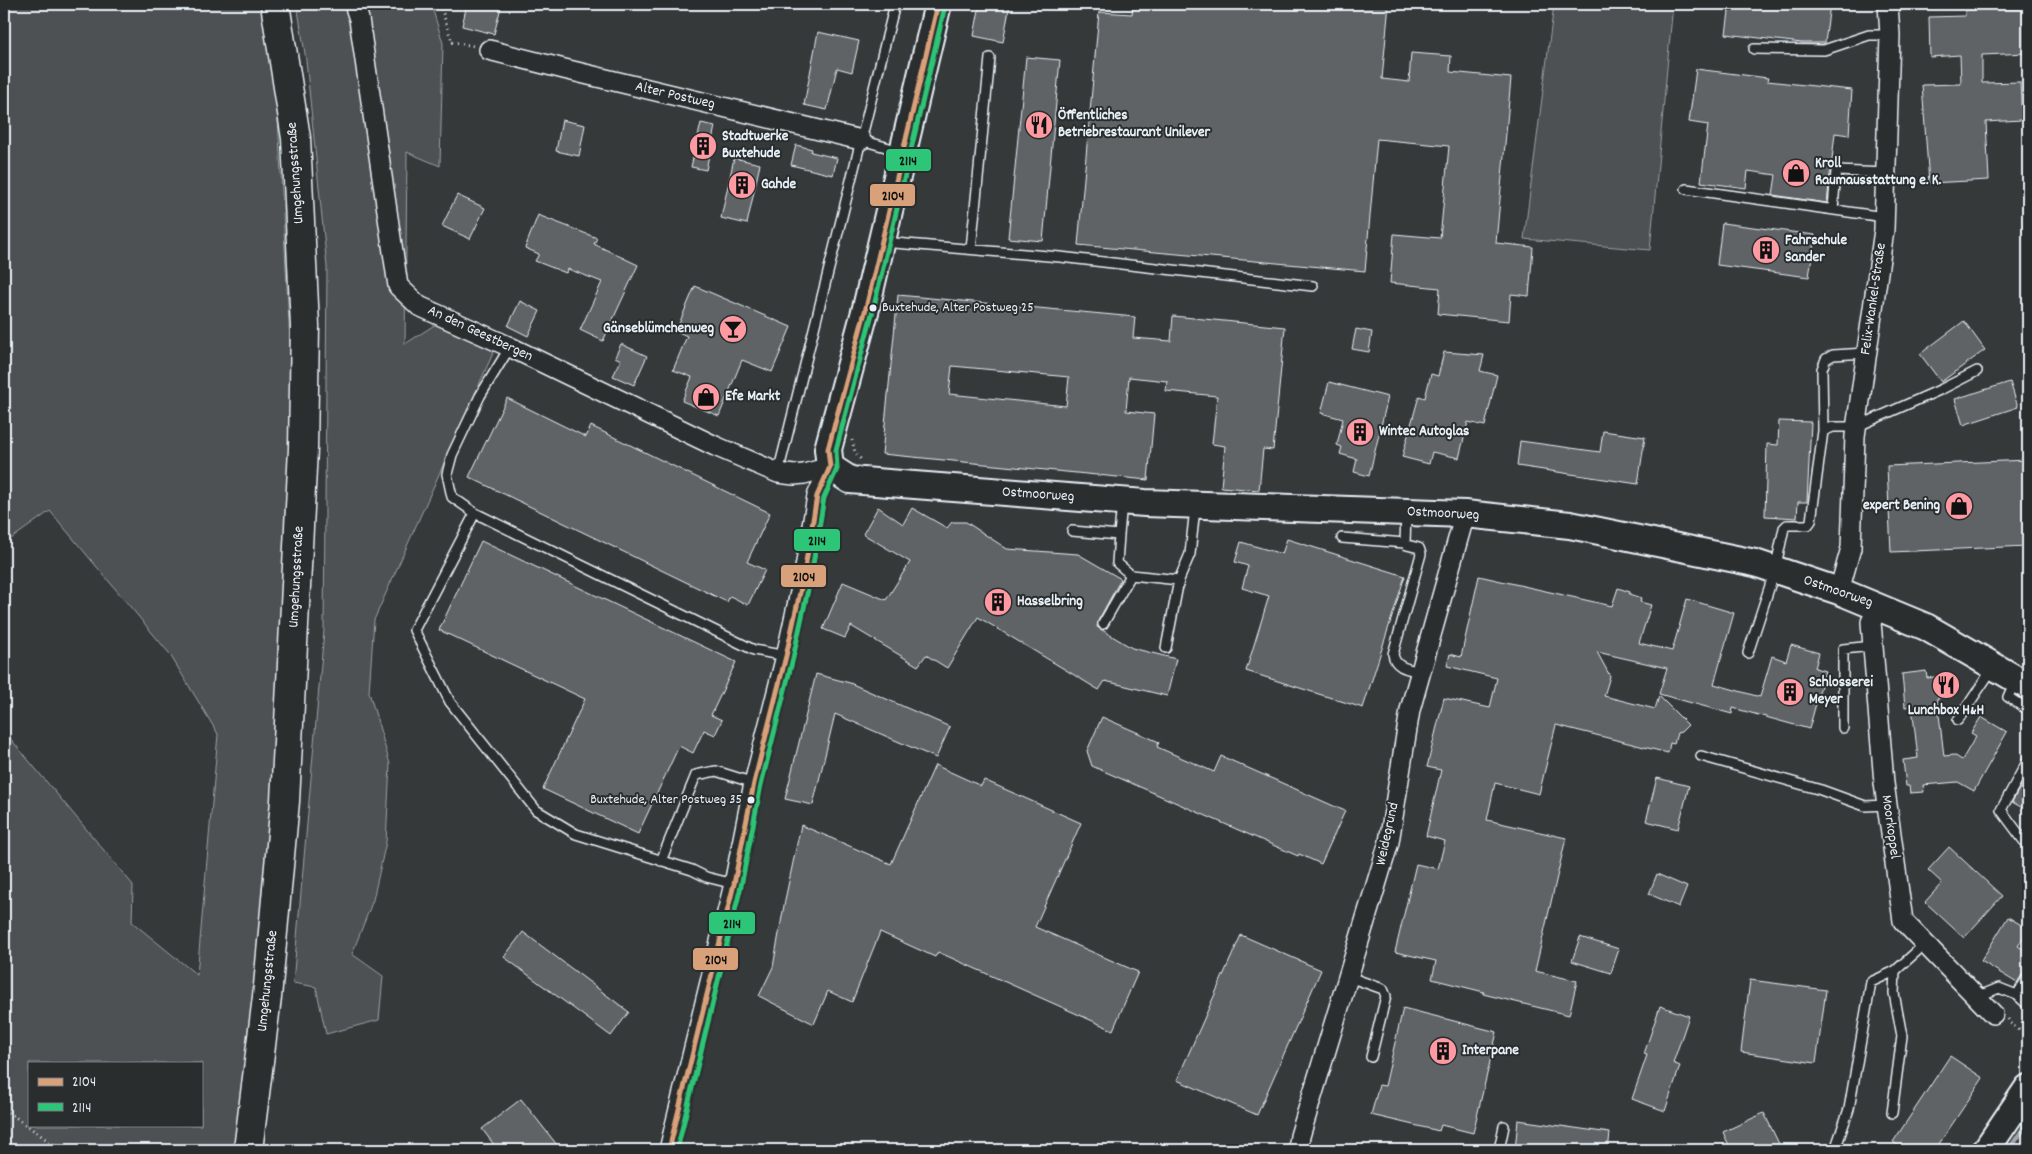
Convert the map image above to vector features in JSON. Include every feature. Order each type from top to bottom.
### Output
[{"type":"main road","name":"Umgehungsstraße","points":[[248,1150],[268,997],[285,801],[303,439],[305,326],[296,138],[275,4]]},
{"type":"street","name":"An den Geestbergen","points":[[354,4],[359,19],[398,286],[419,306],[510,347],[715,446],[778,473],[799,475],[830,467]]},
{"type":"street","points":[[669,1150],[734,884],[754,783],[786,656],[804,574],[818,496],[830,467],[828,449],[866,308],[938,4]]},
{"type":"street","name":"Felix-Wankel-Straße","points":[[1839,591],[1852,548],[1856,427],[1884,217],[1890,35],[1893,5]]},
{"type":"street","name":"Alter Postweg","points":[[489,50],[564,70],[861,140]]},
{"type":"street","name":"Ostmoorweg","points":[[830,467],[850,480],[1122,501],[1466,514],[1570,525],[1755,563],[1839,591],[1926,627],[2013,676]]},
{"type":"street","name":"Weidegrund","points":[[1298,1150],[1300,1136],[1389,842],[1410,710],[1466,514]]},
{"type":"street","name":"Moorkoppel","points":[[1879,606],[1871,622],[1887,805],[1903,921],[1993,1014]]},
{"type":"street","points":[[1986,1150],[2028,1088]]},
{"type":"lane","points":[[778,473],[895,4]]},
{"type":"lane","points":[[1754,49],[1824,50],[1869,35],[1890,35]]},
{"type":"lane","points":[[970,249],[990,58]]},
{"type":"lane","points":[[861,140],[903,152]]},
{"type":"lane","points":[[1833,209],[1836,171],[1886,173]]},
{"type":"lane","points":[[1686,190],[1884,217]]},
{"type":"lane","points":[[882,242],[1060,257],[1313,286]]},
{"type":"lane","points":[[510,347],[480,396],[452,455],[447,474],[452,497],[475,513],[754,650],[786,656]]},
{"type":"lane","points":[[1748,653],[1775,570],[1786,526],[1804,526],[1811,522],[1823,431],[1822,369],[1826,359],[1833,355],[1866,354]]},
{"type":"lane","points":[[1823,431],[1832,427],[1856,427],[1942,390],[1977,372]]},
{"type":"lane","points":[[1122,501],[1117,563],[1131,575],[1179,580]]},
{"type":"lane","points":[[1166,648],[1179,580],[1190,554],[1195,505]]},
{"type":"lane","points":[[1405,543],[1406,512]]},
{"type":"lane","points":[[475,513],[414,630],[450,702],[536,810],[576,834],[692,870],[706,877],[734,884]]},
{"type":"lane","points":[[1072,531],[1119,534]]},
{"type":"lane","points":[[1342,538],[1405,543],[1406,545],[1419,548],[1421,554],[1393,659],[1400,666],[1421,672]]},
{"type":"lane","points":[[1103,624],[1131,575]]},
{"type":"lane","points":[[1844,728],[1842,649],[1873,646]]},
{"type":"lane","points":[[2013,676],[2008,697],[2028,710]]},
{"type":"lane","points":[[1958,720],[2013,676]]},
{"type":"lane","points":[[1701,756],[1821,790],[1865,806],[1887,805]]},
{"type":"lane","points":[[2024,841],[2001,810],[2028,760]]},
{"type":"lane","points":[[661,861],[696,775],[716,771],[754,783]]},
{"type":"lane","points":[[1835,1150],[1849,1109],[1871,982],[1895,970],[1925,944]]},
{"type":"lane","points":[[1892,1113],[1902,1036],[1894,993],[1895,970]]},
{"type":"lane","points":[[1348,977],[1383,989],[1386,996],[1371,1057]]},
{"type":"lane","points":[[2017,995],[2028,977]]},
{"type":"lane","points":[[1972,992],[1984,994],[1999,988],[2017,995],[2028,1005]]},
{"type":"lane","points":[[1499,1150],[1504,1126]]},
{"type":"path","points":[[440,4],[452,42],[489,50]]},
{"type":"path","points":[[852,437],[855,452],[865,464]]},
{"type":"path","points":[[1993,1014],[2007,1016],[2010,1023],[2028,1036]]},
{"type":"path","points":[[4,1109],[60,1150]]},
{"type":"shaded area","points":[[4,4],[261,4],[276,81],[292,380],[284,601],[264,979],[242,1150],[4,1150],[4,731],[133,885],[132,922],[197,975],[218,734],[169,653],[50,511],[4,544]]},
{"type":"shaded area","points":[[297,4],[431,4],[443,43],[440,166],[407,152],[405,344],[439,322],[494,351],[374,620],[369,692],[390,764],[386,842],[373,900],[352,954],[383,976],[379,1020],[326,1034],[316,987],[293,983],[324,630],[327,267],[306,60]]},
{"type":"shaded area","points":[[1554,4],[1673,4],[1650,250],[1524,239]]},
{"type":"building","points":[[467,4],[489,4],[501,7],[494,34],[462,26]]},
{"type":"building","points":[[980,4],[1010,4],[1003,42],[974,36]]},
{"type":"building","points":[[1133,4],[1389,4],[1382,79],[1409,82],[1411,53],[1451,56],[1450,72],[1511,78],[1496,243],[1533,247],[1529,296],[1511,294],[1509,321],[1438,314],[1440,288],[1390,283],[1394,234],[1440,238],[1449,146],[1377,139],[1365,271],[1078,245],[1099,12],[1132,14]]},
{"type":"building","points":[[1730,4],[1830,4],[1825,43],[1802,43],[1726,34]]},
{"type":"building","points":[[2027,8],[2028,53],[1982,55],[1982,83],[2020,82],[2022,120],[1986,122],[1989,180],[1929,183],[1922,85],[1961,84],[1960,55],[1930,57],[1929,17],[1965,16],[1965,10]]},
{"type":"building","points":[[818,32],[859,41],[852,72],[837,68],[827,110],[804,105]]},
{"type":"building","points":[[1026,57],[1060,60],[1043,241],[1008,238]]},
{"type":"building","points":[[1696,69],[1768,78],[1767,81],[1852,90],[1849,135],[1835,133],[1827,203],[1773,195],[1776,175],[1748,171],[1746,188],[1701,182],[1708,125],[1689,122]]},
{"type":"building","points":[[562,120],[585,125],[579,156],[556,151]]},
{"type":"building","name":"Stadtwerke Buxtehude","points":[[701,123],[715,126],[706,170],[691,167]]},
{"type":"building","points":[[796,145],[812,149],[811,152],[837,158],[833,175],[791,165]]},
{"type":"building","name":"Gahde","points":[[734,158],[760,164],[747,224],[721,218]]},
{"type":"building","points":[[457,195],[485,208],[470,239],[442,226]]},
{"type":"building","points":[[538,215],[597,238],[594,244],[638,265],[603,341],[580,330],[602,282],[568,269],[566,273],[535,261],[539,254],[525,248]]},
{"type":"building","name":"Fahrschule Sander","points":[[1722,223],[1815,235],[1809,277],[1717,265]]},
{"type":"building","name":"Gänseblümchenweg","points":[[695,286],[791,327],[772,372],[742,360],[719,416],[682,401],[692,377],[673,370],[687,336],[676,331]]},
{"type":"building","points":[[898,295],[1135,317],[1133,338],[1171,341],[1173,316],[1285,327],[1273,450],[1263,449],[1259,490],[1221,487],[1225,446],[1212,444],[1217,396],[1166,391],[1167,381],[1129,377],[1126,411],[1154,414],[1148,480],[882,454]],"holes":[[[952,366],[1069,377],[1066,406],[949,394]]]},
{"type":"building","points":[[520,301],[540,311],[528,336],[508,326]]},
{"type":"building","points":[[1964,321],[1985,350],[1941,382],[1920,354]]},
{"type":"building","points":[[1356,329],[1372,332],[1369,352],[1352,349]]},
{"type":"building","points":[[621,344],[647,356],[634,385],[613,376],[621,360],[615,357]]},
{"type":"building","points":[[1444,352],[1484,355],[1480,371],[1497,375],[1485,426],[1468,422],[1459,458],[1432,452],[1429,464],[1402,457],[1419,396],[1425,398],[1431,374],[1438,376]]},
{"type":"building","name":"Wintec Autoglas","points":[[1329,382],[1388,397],[1369,476],[1354,472],[1357,459],[1340,454],[1342,447],[1337,445],[1343,419],[1321,413]]},
{"type":"building","points":[[2010,382],[2018,407],[1963,425],[1955,399]]},
{"type":"building","points":[[507,398],[586,437],[591,426],[770,513],[747,562],[765,570],[748,605],[730,596],[727,602],[469,477]]},
{"type":"building","points":[[1779,421],[1811,422],[1807,502],[1798,502],[1797,518],[1765,516],[1767,444],[1778,445]]},
{"type":"building","points":[[1603,431],[1645,437],[1638,484],[1517,466],[1520,441],[1600,452]]},
{"type":"building","name":"expert Bening","points":[[2028,460],[2028,546],[1891,552],[1887,466]]},
{"type":"building","name":"Hasselbring","points":[[878,507],[903,524],[912,508],[947,528],[952,522],[966,522],[1007,549],[1078,554],[1121,579],[1098,621],[1097,627],[1132,648],[1176,659],[1167,696],[1105,681],[1099,690],[978,617],[947,668],[926,655],[918,666],[851,626],[845,638],[823,629],[843,582],[886,600],[910,562],[863,534]]},
{"type":"building","points":[[1287,539],[1405,576],[1363,708],[1246,671],[1269,596],[1242,588],[1248,566],[1235,562],[1241,542],[1282,554]]},
{"type":"building","points":[[481,541],[736,662],[711,715],[722,720],[715,735],[704,730],[693,753],[679,746],[638,834],[543,789],[585,699],[439,630]]},
{"type":"building","points":[[1479,576],[1612,606],[1618,588],[1630,592],[1629,594],[1641,598],[1640,602],[1651,605],[1639,643],[1672,651],[1687,599],[1734,613],[1714,684],[1760,697],[1772,656],[1786,661],[1791,645],[1819,653],[1815,668],[1825,671],[1809,729],[1733,708],[1732,714],[1659,694],[1667,668],[1597,652],[1610,676],[1604,696],[1655,709],[1659,696],[1688,725],[1681,732],[1677,733],[1674,744],[1670,743],[1668,753],[1556,725],[1539,794],[1495,783],[1487,820],[1566,838],[1535,971],[1577,981],[1569,1015],[1483,994],[1484,992],[1432,979],[1436,961],[1395,952],[1416,864],[1438,869],[1445,841],[1426,836],[1441,770],[1427,767],[1444,698],[1490,708],[1497,678],[1447,666],[1450,654],[1461,657]]},
{"type":"building","points":[[1926,671],[1927,678],[1948,675],[1952,697],[1937,698],[1944,756],[1954,755],[1962,760],[1976,736],[1971,733],[1981,717],[2007,732],[1974,791],[1958,782],[1923,785],[1924,792],[1910,793],[1909,786],[1906,786],[1903,760],[1918,758],[1912,706],[1905,707],[1902,674]]},
{"type":"building","points":[[816,674],[850,683],[950,727],[936,758],[835,714],[813,805],[785,799]]},
{"type":"building","points":[[1102,717],[1159,742],[1157,747],[1214,772],[1221,756],[1345,811],[1321,864],[1299,854],[1298,856],[1092,766],[1087,751]]},
{"type":"building","points":[[935,765],[981,786],[984,780],[1081,823],[1035,927],[1138,972],[1113,1030],[938,952],[935,957],[880,932],[852,1002],[828,991],[814,1024],[759,996],[773,967],[801,825],[891,864]]},
{"type":"building","points":[[2028,773],[2028,811],[2012,802]]},
{"type":"building","points":[[1657,778],[1689,786],[1678,829],[1646,821]]},
{"type":"building","points":[[1949,847],[2002,896],[1964,938],[1925,902],[1942,883],[1928,870]]},
{"type":"building","points":[[1657,874],[1687,887],[1679,907],[1649,894]]},
{"type":"building","points":[[2008,917],[2028,929],[2018,946],[2028,952],[2028,971],[2023,973],[2017,983],[1981,961]]},
{"type":"building","points":[[523,932],[629,1012],[611,1036],[504,957]]},
{"type":"building","points":[[1241,935],[1321,970],[1257,1115],[1177,1080]]},
{"type":"building","points":[[1580,937],[1619,949],[1611,973],[1572,961]]},
{"type":"building","points":[[1750,980],[1826,990],[1816,1063],[1741,1052]]},
{"type":"building","points":[[1660,1006],[1689,1016],[1673,1063],[1680,1066],[1665,1111],[1632,1099],[1647,1055],[1644,1054]]},
{"type":"building","points":[[1403,1008],[1497,1032],[1473,1133],[1441,1125],[1439,1131],[1371,1115],[1379,1085],[1385,1086]]},
{"type":"building","points":[[1950,1056],[1983,1078],[1935,1150],[1905,1150],[1893,1142]]},
{"type":"building","points":[[521,1099],[561,1150],[498,1150],[482,1129]]},
{"type":"building","points":[[1764,1113],[1782,1150],[1731,1150],[1723,1132]]},
{"type":"building","points":[[1518,1120],[1610,1133],[1608,1150],[1515,1150]]},
{"type":"waterway","points":[[2009,1150],[2028,1122]]},
{"type":"transit line","name":"2104","points":[[669,1150],[734,884],[754,783],[786,656],[804,574],[817,496],[830,467],[828,449],[866,308],[938,4]]},
{"type":"transit line","name":"2114","points":[[677,1150],[741,886],[761,785],[793,658],[811,576],[824,498],[837,469],[836,450],[873,310],[945,6]]},
{"type":"place","name":"Öffentliches Betriebrestaurant Unilever","points":[[1039,125]]},
{"type":"place","name":"Stadtwerke Buxtehude","points":[[703,146]]},
{"type":"place","name":"Kroll Raumausstattung e. K.","points":[[1796,173]]},
{"type":"place","name":"Gahde","points":[[742,185]]},
{"type":"place","name":"Fahrschule Sander","points":[[1766,250]]},
{"type":"place","name":"Buxtehude, Alter Postweg 25","points":[[873,308]]},
{"type":"place","name":"Gänseblümchenweg","points":[[733,329]]},
{"type":"place","name":"Efe Markt","points":[[706,397]]},
{"type":"place","name":"Wintec Autoglas","points":[[1360,432]]},
{"type":"place","name":"expert Bening","points":[[1959,506]]},
{"type":"place","name":"Hasselbring","points":[[998,602]]},
{"type":"place","name":"Lunchbox H&H","points":[[1946,685]]},
{"type":"place","name":"Schlosserei Meyer","points":[[1790,692]]},
{"type":"place","name":"Buxtehude, Alter Postweg 35","points":[[751,800]]},
{"type":"place","name":"Interpane","points":[[1443,1051]]}]
